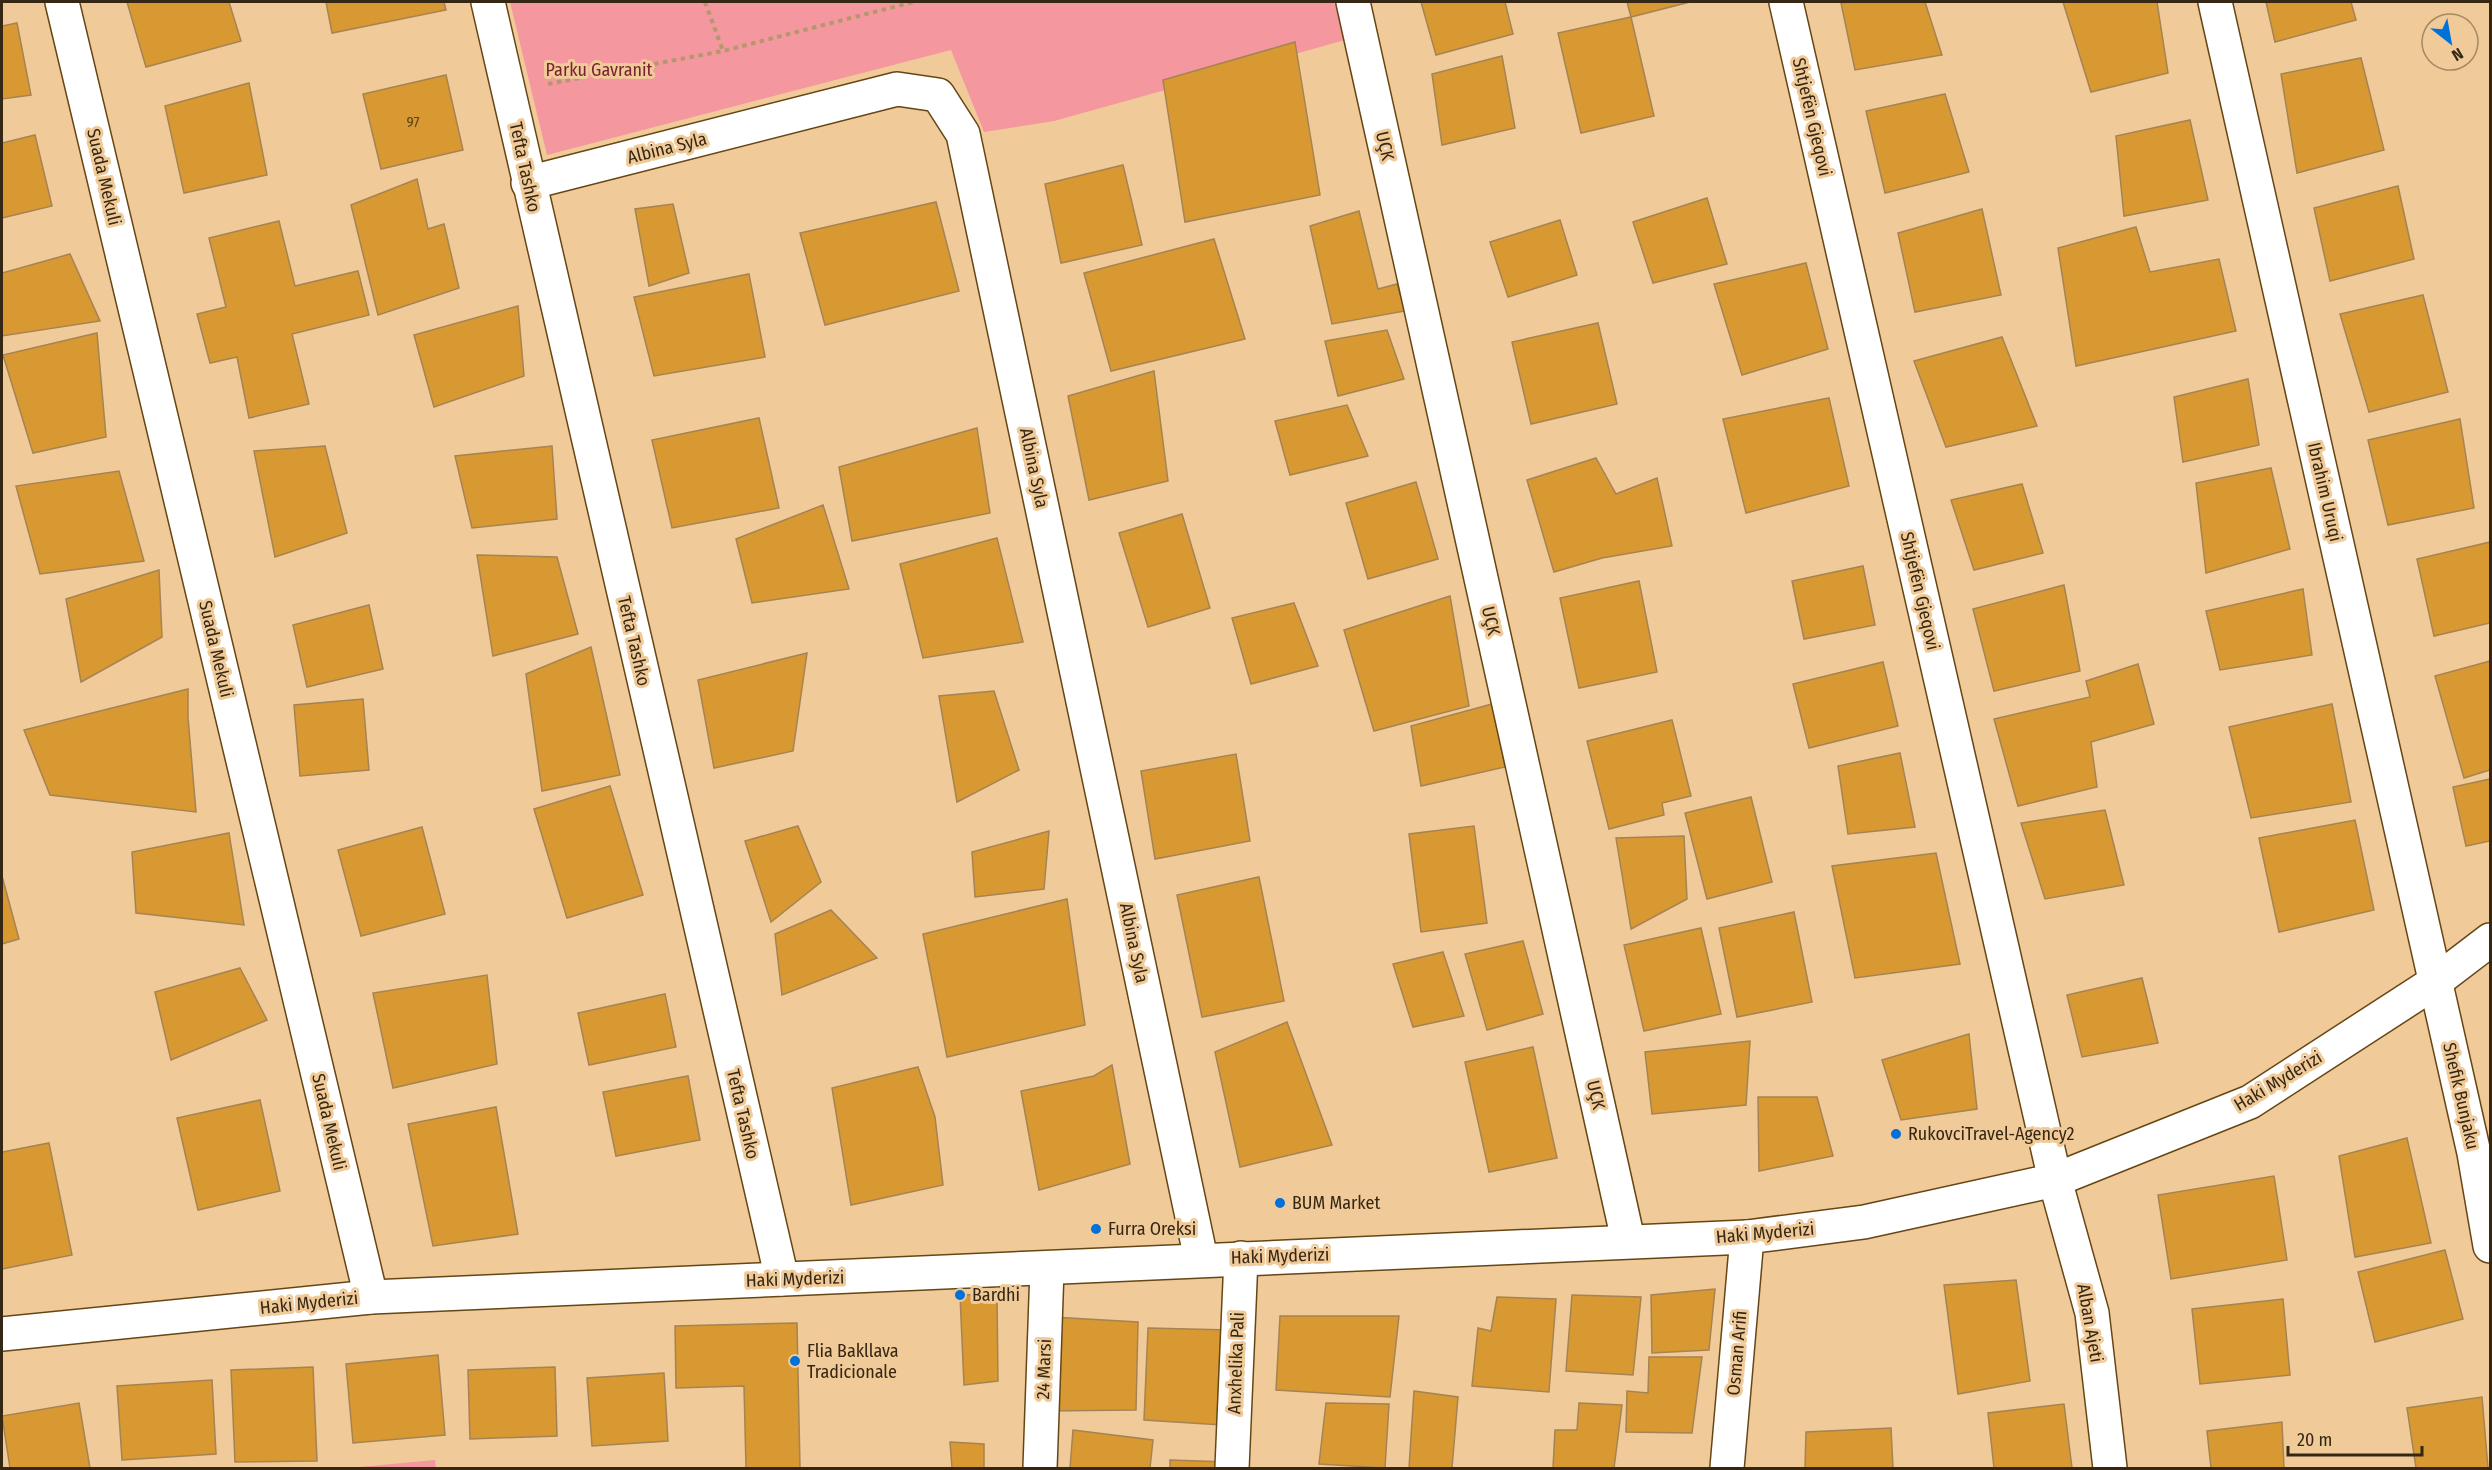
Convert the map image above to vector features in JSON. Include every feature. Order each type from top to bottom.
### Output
[{"type":"street","name":"Suada Mekuli","points":[[62,2],[371,1297]]},
{"type":"street","name":"Tefta Tashko","points":[[488,2],[782,1279]]},
{"type":"street","name":"UÇK","points":[[1353,2],[1628,1240]]},
{"type":"street","name":"Shtjefën Gjeqovi","points":[[1786,2],[2055,1180]]},
{"type":"street","name":"Ibrahim Uruqi","points":[[2215,2],[2435,982]]},
{"type":"street","name":"Albina Syla","points":[[528,183],[897,89],[939,95],[957,124],[965,145],[1201,1259]]},
{"type":"street","name":"Haki Myderizi","points":[[2,1334],[371,1297],[1047,1269],[1201,1259],[1628,1240],[1747,1237],[1864,1222],[2055,1180],[2250,1102],[2435,982],[2490,940]]},
{"type":"street","name":"Shefik Bunjaku","points":[[2435,982],[2474,1153],[2490,1246]]},
{"type":"street","name":"Alban Ajeti","points":[[2055,1180],[2092,1313],[2110,1468]]},
{"type":"street","name":"Osman Arifi","points":[[1727,1468],[1747,1237]]},
{"type":"street","name":"Anxhelika Pali","points":[[1232,1468],[1241,1258]]},
{"type":"street","name":"24 Marsi","points":[[1040,1468],[1047,1269]]},
{"type":"path","points":[[705,2],[723,51]]},
{"type":"path","points":[[509,91],[723,51],[913,2]]},
{"type":"green space","name":"Parku Gavranit","points":[[510,2],[1334,2],[1345,40],[1054,121],[984,132],[951,50],[547,155]]},
{"type":"green space","points":[[435,1460],[436,1468],[349,1468]]},
{"type":"building","points":[[127,2],[229,2],[241,41],[146,67]]},
{"type":"building","points":[[326,2],[444,2],[446,10],[332,33]]},
{"type":"building","points":[[1421,2],[1505,2],[1513,34],[1436,55]]},
{"type":"building","points":[[1627,2],[1690,2],[1631,17]]},
{"type":"building","points":[[1925,2],[1942,55],[1855,70],[1841,3]]},
{"type":"building","points":[[2063,2],[2157,2],[2168,73],[2091,92]]},
{"type":"building","points":[[2266,2],[2351,2],[2356,20],[2275,42]]},
{"type":"building","points":[[1631,17],[1654,116],[1581,133],[1558,33]]},
{"type":"building","points":[[17,23],[31,95],[2,99],[2,26]]},
{"type":"building","points":[[1295,42],[1320,195],[1185,222],[1163,80]]},
{"type":"building","points":[[1502,56],[1515,128],[1442,145],[1432,74]]},
{"type":"building","points":[[2361,58],[2384,150],[2297,173],[2281,74]]},
{"type":"building","points":[[446,75],[463,150],[381,169],[363,94]]},
{"type":"building","points":[[249,83],[267,175],[184,193],[165,106]]},
{"type":"building","points":[[1945,94],[1969,172],[1885,193],[1866,111]]},
{"type":"building","points":[[2190,120],[2208,200],[2124,216],[2116,136]]},
{"type":"building","points":[[35,135],[52,206],[2,218],[2,143]]},
{"type":"building","points":[[1123,165],[1142,245],[1061,263],[1045,184]]},
{"type":"building","points":[[417,179],[428,229],[444,224],[459,288],[378,315],[351,205]]},
{"type":"building","points":[[2398,186],[2414,259],[2330,281],[2314,208]]},
{"type":"building","points":[[1707,198],[1727,264],[1653,283],[1633,222]]},
{"type":"building","points":[[936,202],[959,291],[825,325],[800,233]]},
{"type":"building","points":[[673,204],[689,273],[649,286],[635,209]]},
{"type":"building","points":[[1982,209],[2001,295],[1915,312],[1898,233]]},
{"type":"building","points":[[1359,211],[1378,289],[1397,284],[1405,311],[1332,324],[1310,226]]},
{"type":"building","points":[[1560,220],[1577,275],[1508,297],[1490,242]]},
{"type":"building","points":[[279,221],[295,286],[358,271],[369,315],[292,334],[309,404],[249,418],[237,357],[210,363],[197,314],[226,307],[209,238]]},
{"type":"building","points":[[2136,227],[2150,272],[2219,259],[2236,331],[2076,366],[2058,248]]},
{"type":"building","points":[[1214,239],[1245,339],[1111,371],[1084,273]]},
{"type":"building","points":[[70,254],[100,321],[2,336],[2,273]]},
{"type":"building","points":[[1806,263],[1828,349],[1742,375],[1714,284]]},
{"type":"building","points":[[749,274],[765,357],[654,376],[634,297]]},
{"type":"building","points":[[2423,295],[2448,392],[2369,412],[2340,314]]},
{"type":"building","points":[[518,306],[524,376],[434,407],[414,335]]},
{"type":"building","points":[[1598,323],[1617,404],[1531,424],[1512,342]]},
{"type":"building","points":[[1387,330],[1404,379],[1338,396],[1325,341]]},
{"type":"building","points":[[97,333],[106,437],[33,453],[3,355]]},
{"type":"building","points":[[2002,337],[2037,426],[1946,447],[1914,361]]},
{"type":"building","points":[[1154,371],[1168,481],[1089,500],[1068,396]]},
{"type":"building","points":[[2248,379],[2259,445],[2183,462],[2174,397]]},
{"type":"building","points":[[1829,398],[1849,486],[1746,513],[1723,419]]},
{"type":"building","points":[[1347,405],[1368,456],[1290,475],[1275,421]]},
{"type":"building","points":[[759,418],[779,508],[672,528],[652,440]]},
{"type":"building","points":[[2460,419],[2474,508],[2388,525],[2368,440]]},
{"type":"building","points":[[977,428],[990,513],[852,541],[839,467]]},
{"type":"building","points":[[325,446],[347,533],[275,557],[254,451]]},
{"type":"building","points":[[552,446],[557,519],[472,528],[455,456]]},
{"type":"building","points":[[1596,458],[1616,494],[1657,478],[1672,546],[1602,558],[1554,572],[1527,480]]},
{"type":"building","points":[[2271,468],[2290,549],[2206,573],[2196,483]]},
{"type":"building","points":[[119,471],[144,561],[40,574],[16,486]]},
{"type":"building","points":[[1416,482],[1438,559],[1368,579],[1346,503]]},
{"type":"building","points":[[2022,484],[2043,553],[1974,570],[1951,500]]},
{"type":"building","points":[[823,505],[849,589],[752,603],[736,539]]},
{"type":"building","points":[[1182,514],[1210,608],[1148,627],[1119,533]]},
{"type":"building","points":[[997,538],[1023,642],[923,658],[900,564]]},
{"type":"building","points":[[2490,542],[2490,623],[2434,636],[2417,559]]},
{"type":"building","points":[[477,555],[557,557],[578,634],[493,656]]},
{"type":"building","points":[[1863,566],[1875,625],[1804,639],[1792,581]]},
{"type":"building","points":[[159,570],[162,637],[81,682],[66,599]]},
{"type":"building","points":[[1639,581],[1657,672],[1579,688],[1560,598]]},
{"type":"building","points":[[2064,585],[2080,671],[1994,691],[1973,609]]},
{"type":"building","points":[[2303,589],[2312,655],[2220,670],[2206,611]]},
{"type":"building","points":[[1450,596],[1469,706],[1374,731],[1344,630]]},
{"type":"building","points":[[1294,603],[1318,666],[1251,684],[1232,618]]},
{"type":"building","points":[[369,605],[383,669],[307,687],[293,625]]},
{"type":"building","points":[[591,647],[620,775],[542,791],[526,674]]},
{"type":"building","points":[[807,653],[793,751],[714,768],[698,680]]},
{"type":"building","points":[[2490,661],[2490,770],[2464,778],[2435,676]]},
{"type":"building","points":[[1883,662],[1898,726],[1809,748],[1793,684]]},
{"type":"building","points":[[2138,664],[2154,724],[2091,742],[2097,787],[2018,806],[1994,719],[2090,697],[2086,681]]},
{"type":"building","points":[[188,689],[188,717],[196,812],[50,795],[24,730]]},
{"type":"building","points":[[994,691],[1019,770],[957,802],[939,696]]},
{"type":"building","points":[[363,699],[369,770],[300,776],[294,705]]},
{"type":"building","points":[[1492,704],[1505,767],[1421,786],[1411,726]]},
{"type":"building","points":[[2332,704],[2351,802],[2251,818],[2229,727]]},
{"type":"building","points":[[1672,720],[1691,796],[1662,803],[1664,815],[1609,829],[1587,741]]},
{"type":"building","points":[[1900,753],[1915,827],[1848,834],[1838,766]]},
{"type":"building","points":[[1236,754],[1250,841],[1155,859],[1141,771]]},
{"type":"building","points":[[2490,779],[2490,841],[2466,846],[2453,787]]},
{"type":"building","points":[[610,786],[643,895],[567,918],[534,809]]},
{"type":"building","points":[[1751,797],[1772,882],[1707,899],[1685,813]]},
{"type":"building","points":[[2105,810],[2124,885],[2045,899],[2021,823]]},
{"type":"building","points":[[2355,820],[2374,910],[2279,932],[2259,838]]},
{"type":"building","points":[[798,826],[821,882],[771,922],[745,841]]},
{"type":"building","points":[[1474,826],[1487,923],[1421,932],[1409,834]]},
{"type":"building","points":[[422,827],[445,914],[361,936],[338,850]]},
{"type":"building","points":[[1049,831],[1044,889],[975,897],[972,852]]},
{"type":"building","points":[[229,833],[244,925],[136,913],[132,852]]},
{"type":"building","points":[[1684,836],[1687,899],[1631,929],[1616,838]]},
{"type":"building","points":[[1936,853],[1960,964],[1855,978],[1832,866]]},
{"type":"building","points":[[2,876],[19,939],[2,944]]},
{"type":"building","points":[[1259,877],[1284,1001],[1202,1017],[1177,895]]},
{"type":"building","points":[[1067,899],[1085,1025],[947,1057],[923,934]]},
{"type":"building","points":[[831,910],[877,958],[782,995],[775,934]]},
{"type":"building","points":[[1794,912],[1812,1002],[1737,1017],[1719,928]]},
{"type":"building","points":[[1701,928],[1721,1014],[1644,1031],[1624,945]]},
{"type":"building","points":[[1523,941],[1543,1014],[1487,1030],[1465,954]]},
{"type":"building","points":[[1443,952],[1464,1016],[1413,1027],[1393,964]]},
{"type":"building","points":[[240,968],[267,1020],[171,1060],[155,992]]},
{"type":"building","points":[[487,975],[497,1064],[393,1088],[373,993]]},
{"type":"building","points":[[2142,978],[2158,1043],[2082,1057],[2067,995]]},
{"type":"building","points":[[665,994],[676,1047],[589,1065],[578,1013]]},
{"type":"building","points":[[1287,1022],[1332,1145],[1240,1167],[1215,1052]]},
{"type":"building","points":[[1969,1034],[1977,1109],[1901,1120],[1882,1060]]},
{"type":"building","points":[[1750,1041],[1746,1105],[1652,1114],[1645,1052]]},
{"type":"building","points":[[1533,1047],[1557,1158],[1489,1172],[1465,1062]]},
{"type":"building","points":[[1112,1065],[1130,1164],[1039,1190],[1021,1091],[1094,1076]]},
{"type":"building","points":[[918,1067],[935,1117],[943,1185],[851,1205],[832,1088]]},
{"type":"building","points":[[688,1076],[700,1140],[616,1156],[603,1092]]},
{"type":"building","points":[[1758,1097],[1817,1097],[1833,1156],[1759,1171]]},
{"type":"building","points":[[260,1100],[280,1191],[198,1210],[177,1118]]},
{"type":"building","points":[[496,1107],[518,1234],[433,1246],[408,1124]]},
{"type":"building","points":[[2407,1138],[2431,1243],[2355,1257],[2339,1156]]},
{"type":"building","points":[[49,1143],[72,1255],[2,1269],[2,1152]]},
{"type":"building","points":[[2274,1176],[2287,1260],[2171,1279],[2158,1195]]},
{"type":"building","points":[[2445,1250],[2463,1319],[2375,1342],[2358,1272]]},
{"type":"building","points":[[2016,1280],[2030,1381],[1958,1394],[1944,1285]]},
{"type":"building","points":[[1715,1289],[1709,1350],[1652,1353],[1651,1295]]},
{"type":"building","points":[[997,1294],[998,1381],[964,1385],[960,1295]]},
{"type":"building","points":[[1572,1295],[1641,1297],[1633,1375],[1566,1371]]},
{"type":"building","points":[[1497,1297],[1556,1299],[1549,1392],[1472,1386],[1478,1328],[1491,1331]]},
{"type":"building","points":[[2283,1299],[2290,1375],[2200,1384],[2192,1309]]},
{"type":"building","points":[[1280,1316],[1399,1316],[1390,1397],[1276,1390]]},
{"type":"building","points":[[1052,1317],[1138,1322],[1136,1410],[1046,1411]]},
{"type":"building","points":[[797,1323],[800,1468],[746,1468],[744,1386],[676,1388],[675,1326]]},
{"type":"building","points":[[1148,1328],[1229,1330],[1222,1425],[1144,1420]]},
{"type":"building","points":[[438,1355],[445,1435],[353,1443],[346,1364]]},
{"type":"building","points":[[1649,1357],[1702,1357],[1692,1433],[1626,1432],[1627,1391],[1648,1393]]},
{"type":"building","points":[[313,1367],[317,1461],[235,1462],[231,1370]]},
{"type":"building","points":[[555,1367],[557,1436],[470,1439],[468,1370]]},
{"type":"building","points":[[664,1373],[668,1441],[592,1446],[587,1378]]},
{"type":"building","points":[[212,1380],[216,1454],[122,1460],[117,1386]]},
{"type":"building","points":[[1414,1391],[1458,1397],[1452,1468],[1409,1468]]},
{"type":"building","points":[[2482,1397],[2488,1468],[2416,1468],[2407,1408]]},
{"type":"building","points":[[79,1403],[90,1468],[10,1468],[2,1416]]},
{"type":"building","points":[[1326,1403],[1389,1404],[1385,1468],[1319,1464]]},
{"type":"building","points":[[1579,1403],[1622,1405],[1614,1468],[1553,1468],[1555,1430],[1577,1430]]},
{"type":"building","points":[[2064,1404],[2072,1468],[1994,1468],[1988,1413]]},
{"type":"building","points":[[2282,1422],[2284,1468],[2211,1468],[2207,1431]]},
{"type":"building","points":[[1891,1428],[1893,1468],[1805,1468],[1806,1432]]},
{"type":"building","points":[[1073,1430],[1153,1440],[1150,1468],[1070,1468]]},
{"type":"building","points":[[950,1442],[984,1444],[984,1468],[952,1468]]},
{"type":"building","points":[[1170,1460],[1228,1462],[1228,1468],[1170,1468]]},
{"type":"place","name":"RukovciTravel-Agency2","points":[[1896,1134]]},
{"type":"place","name":"BUM Market","points":[[1280,1203]]},
{"type":"place","name":"Furra Oreksi","points":[[1096,1229]]},
{"type":"place","name":"Bardhi","points":[[960,1295]]},
{"type":"place","name":"Flia Bakllava Tradicionale","points":[[795,1361]]}]
